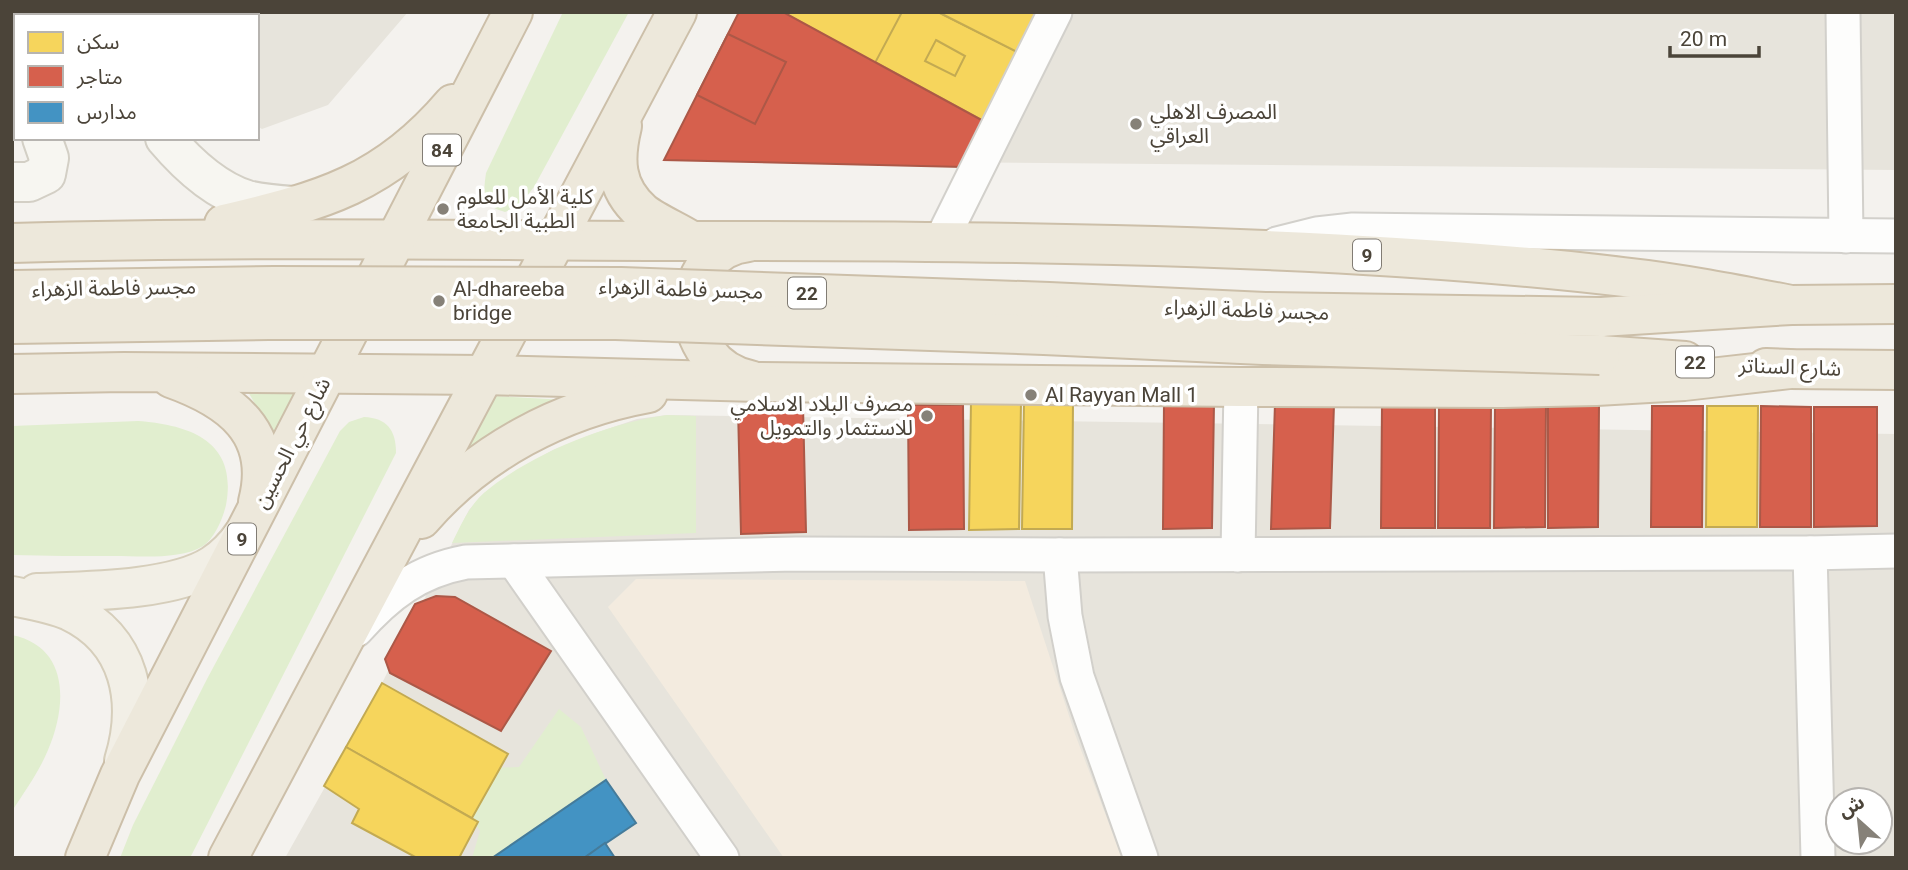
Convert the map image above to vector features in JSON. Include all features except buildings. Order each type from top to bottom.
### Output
[{"type":"highway","points":[[241,850],[338,650],[677,12]]},
{"type":"highway","name":"84","points":[[488,61],[512,13]]},
{"type":"highway","points":[[140,240],[214,227],[296,206],[351,186],[396,159],[437,122],[488,61]]},
{"type":"highway","name":"شارع حي الحسين","points":[[120,775],[488,61]]},
{"type":"highway","points":[[627,105],[616,155],[622,186],[643,212],[692,241]]},
{"type":"highway","points":[[12,243],[397,239]]},
{"type":"highway","name":"9","points":[[397,239],[940,241],[1264,249],[1508,264],[1627,277],[1791,304],[1896,304]]},
{"type":"highway","points":[[124,372],[165,365],[190,351],[207,327],[211,312],[209,284],[194,259],[169,243],[140,240]]},
{"type":"highway","points":[[759,382],[725,370],[711,358],[694,327],[692,309],[695,291],[712,259],[726,248],[760,241]]},
{"type":"highway","name":"مجسر فاطمة الزهراء","points":[[12,290],[274,286],[621,286],[1265,312],[1601,317],[1791,304]]},
{"type":"highway","name":"مجسر فاطمة الزهراء","points":[[12,324],[268,320],[616,320],[1600,355]]},
{"type":"highway","name":"شارع السناتر","points":[[1600,355],[1790,369],[1896,370]]},
{"type":"highway","points":[[12,374],[124,372],[484,375],[759,382],[1241,387],[1596,386],[1684,381],[1790,369]]},
{"type":"highway","points":[[124,372],[156,374],[192,386],[232,409],[245,424],[256,441],[262,481],[248,527]]},
{"type":"highway","points":[[382,567],[423,517],[458,482],[495,453],[547,424],[581,410],[630,396],[759,382]]},
{"type":"highway","name":"9","points":[[85,858],[120,775]]},
{"type":"main road","points":[[15,182],[29,182],[46,174],[49,158],[43,140]]},
{"type":"main road","points":[[167,140],[220,188],[244,199],[296,206]]},
{"type":"main road","points":[[12,595],[129,587],[173,581],[210,567],[225,556],[248,527]]},
{"type":"main road","points":[[12,595],[69,611],[87,620],[115,650],[125,667],[131,689],[133,719],[120,775]]},
{"type":"main road","name":"شارع حي الحسين","points":[[69,858],[120,775]]},
{"type":"street","points":[[940,241],[1055,12]]},
{"type":"street","points":[[1843,12],[1846,236]]},
{"type":"street","points":[[1264,249],[1301,237],[1353,230],[1896,236]]},
{"type":"street","points":[[1238,555],[1241,387]]},
{"type":"street","points":[[338,650],[401,587],[450,565],[466,562],[796,554],[1238,555],[1896,551]]},
{"type":"street","points":[[1810,553],[1818,858]]},
{"type":"street","points":[[1060,555],[1065,616],[1077,677],[1141,858]]},
{"type":"street","points":[[514,561],[722,858]]},
{"type":"shaded area","points":[[137,12],[408,12],[328,105],[262,129],[259,127],[259,14]]},
{"type":"shaded area","points":[[743,12],[1896,12],[1896,170],[664,160]]},
{"type":"shaded area","points":[[667,415],[1896,434],[1896,858],[285,858],[369,709],[469,510],[484,493],[517,470],[553,450],[637,419]]},
{"type":"shaded area","points":[[636,579],[1025,581],[1075,734],[1122,858],[784,858],[608,607]]},
{"type":"green space","points":[[563,12],[629,12],[534,187],[519,206],[505,212],[488,203],[484,187],[486,173]]},
{"type":"green space","points":[[301,388],[271,448],[258,409],[247,390]]},
{"type":"green space","points":[[495,396],[566,400],[459,466]]},
{"type":"green space","points":[[667,415],[696,416],[696,533],[452,543],[479,498],[524,465],[595,433]]},
{"type":"green space","points":[[364,417],[379,420],[389,427],[396,453],[190,858],[120,858],[133,825],[207,679],[340,431],[349,422]]},
{"type":"green space","points":[[138,421],[192,432],[206,440],[217,451],[225,465],[228,483],[223,516],[211,538],[194,550],[160,556],[12,555],[12,426]]},
{"type":"green space","points":[[12,635],[31,642],[45,652],[54,665],[59,680],[60,697],[59,715],[48,750],[12,811]]},
{"type":"green space","points":[[559,709],[581,727],[606,780],[492,858],[472,858],[480,831],[472,818],[490,787],[492,768],[519,767]]},
{"type":"place","name":"المصرف الاهلي العراقي","points":[[1136,124]]},
{"type":"place","name":"كلية الأمل للعلوم الطبية الجامعة","points":[[443,209]]},
{"type":"place","name":"Al-dhareeba bridge","points":[[439,301]]},
{"type":"place","name":"Al Rayyan Mall 1","points":[[1031,395]]},
{"type":"place","name":"مصرف البلاد الاسلامي للاستثمار والتمويل","points":[[927,416]]}]
